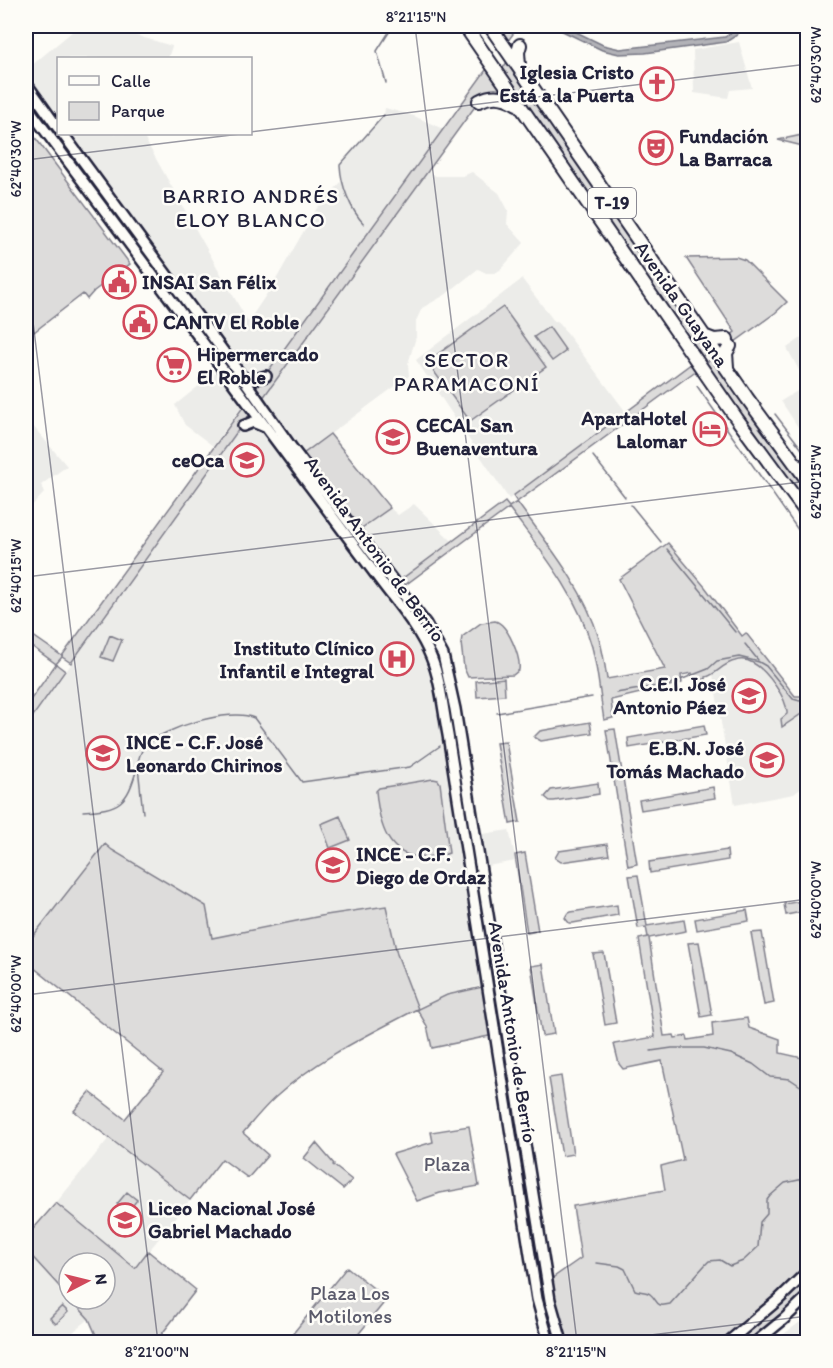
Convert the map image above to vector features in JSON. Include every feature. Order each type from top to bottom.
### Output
[{"type":"highway","name":"Avenida Guayana","points":[[465,26],[520,105],[691,364],[710,380],[807,515]]},
{"type":"highway","name":"Avenida Guayana","points":[[490,26],[728,371],[807,481]]},
{"type":"highway","points":[[520,45],[518,58],[520,70]]},
{"type":"highway","points":[[479,101],[499,97],[512,100],[520,105]]},
{"type":"highway","points":[[704,336],[728,342],[725,357],[728,371]]},
{"type":"highway","points":[[691,364],[710,380]]},
{"type":"street","points":[[26,83],[57,127]]},
{"type":"street","name":"Avenida Antonio de Berrío","points":[[26,105],[417,631],[434,666],[448,735],[536,1288],[543,1325],[549,1342]]},
{"type":"street","name":"Avenida Antonio de Berrío","points":[[64,135],[242,377],[291,448],[426,624],[443,655],[462,749],[550,1300],[562,1342]]},
{"type":"street","points":[[242,377],[255,380],[266,376]]},
{"type":"street","points":[[243,426],[253,422],[266,428]]},
{"type":"street","points":[[728,1342],[778,1300],[807,1271]]},
{"type":"street","points":[[756,1342],[807,1296]]},
{"type":"shaded area","points":[[79,26],[104,26],[172,46],[168,57],[57,57],[57,127],[26,83],[26,70]]},
{"type":"shaded area","points":[[552,26],[564,26],[603,45],[620,49],[725,37],[741,26],[745,26],[726,42],[645,53],[619,54],[602,50]]},
{"type":"shaded area","points":[[739,42],[752,88],[730,90],[728,98],[694,93],[693,50]]},
{"type":"shaded area","points":[[385,108],[414,116],[443,129],[266,376],[248,379],[64,135],[143,135],[248,322],[274,283],[317,208],[343,180],[340,168],[342,162],[384,115]]},
{"type":"shaded area","points":[[428,171],[436,176],[463,176],[472,172],[499,193],[508,210],[507,224],[524,243],[500,270],[495,273],[486,273],[478,269],[445,295],[422,308],[416,321],[416,337],[408,364],[409,376],[299,457],[260,402]]},
{"type":"shaded area","points":[[522,279],[554,321],[559,323],[626,412],[509,499],[416,360]]},
{"type":"shaded area","points":[[807,334],[807,385],[787,348]]},
{"type":"shaded area","points":[[220,369],[245,402],[213,446],[185,425],[175,405]]},
{"type":"shaded area","points":[[807,385],[807,441],[781,401]]},
{"type":"shaded area","points":[[26,418],[67,466],[41,485],[45,492],[26,512]]},
{"type":"shaded area","points":[[258,424],[365,560],[431,657],[486,984],[447,994],[417,1008],[397,954],[385,906],[212,938],[105,844],[26,945],[26,727],[242,426]]},
{"type":"shaded area","points":[[414,504],[452,541],[395,584],[356,532],[390,508],[398,515]]},
{"type":"shaded area","points":[[744,660],[755,663],[765,672],[787,707],[783,726],[807,710],[807,784],[794,794],[735,805],[713,675],[726,664]]},
{"type":"shaded area","points":[[509,830],[516,861],[481,867],[476,835]]},
{"type":"shaded area","name":"Liceo Nacional José Gabriel Machado","points":[[109,1138],[190,1200],[135,1268],[56,1203]]},
{"type":"shaded area","points":[[26,1250],[57,1284],[57,1311],[82,1311],[89,1319],[61,1342],[26,1342]]},
{"type":"shaded area","points":[[807,1317],[807,1342],[773,1342]]},
{"type":"green space","points":[[490,26],[519,26],[504,46]]},
{"type":"green space","points":[[511,56],[713,348],[735,332],[686,258],[736,257],[745,260],[787,302],[717,355],[807,481],[807,515],[701,367],[517,502],[513,496],[696,360],[512,100],[479,101],[260,402],[253,393],[246,402],[26,105],[26,83],[57,127],[57,135],[64,135],[253,392],[491,63],[499,74]],"holes":[[[713,349],[717,355],[701,366],[697,360]]]},
{"type":"green space","points":[[807,134],[807,147],[778,140]]},
{"type":"green space","points":[[34,136],[130,264],[87,299],[83,294],[34,332],[26,322],[26,141]]},
{"type":"green space","points":[[503,307],[546,367],[470,421],[427,362]]},
{"type":"green space","points":[[549,327],[566,351],[552,361],[534,337]]},
{"type":"green space","points":[[246,403],[252,411],[71,663],[62,657],[56,664],[26,642],[26,631],[62,656]]},
{"type":"green space","points":[[330,434],[390,508],[356,532],[299,457]]},
{"type":"green space","points":[[505,502],[509,507],[517,502],[574,583],[599,638],[607,679],[665,669],[619,579],[668,543],[742,636],[746,633],[795,696],[802,696],[807,692],[807,698],[802,703],[807,710],[782,727],[781,719],[787,714],[780,693],[770,678],[758,667],[749,661],[740,660],[727,664],[706,679],[694,681],[692,673],[681,675],[682,683],[611,700],[613,718],[604,720],[592,647],[577,609],[557,573],[509,508],[400,589],[440,647],[548,1281],[581,1258],[573,1206],[665,1190],[661,1166],[683,1160],[662,1061],[623,1069],[619,1064],[614,1044],[655,1037],[639,939],[648,937],[646,927],[638,928],[629,876],[638,875],[647,926],[684,920],[686,931],[649,938],[664,1036],[674,1035],[675,1038],[687,1036],[688,1040],[713,1036],[712,1023],[747,1018],[749,1028],[780,1039],[780,1053],[807,1059],[807,1296],[756,1342],[549,1342],[494,1035],[432,1048],[427,1026],[417,1009],[363,1038],[293,1082],[243,1133],[268,1155],[248,1178],[222,1159],[190,1200],[74,1111],[90,1092],[125,1119],[163,1072],[28,963],[26,965],[26,945],[105,844],[206,906],[212,938],[326,915],[386,906],[397,954],[418,1009],[447,995],[487,986],[434,666],[391,596],[399,589],[395,584]]},
{"type":"green space","points":[[495,621],[505,628],[513,642],[519,670],[513,675],[468,677],[464,668],[462,637],[481,623]]},
{"type":"green space","points":[[110,635],[122,640],[113,661],[101,657]]},
{"type":"green space","points":[[56,664],[65,671],[26,726],[26,706]]},
{"type":"green space","points":[[504,678],[505,695],[477,697],[476,681]]},
{"type":"green space","points":[[590,722],[592,733],[541,741],[534,737],[540,731]]},
{"type":"green space","points":[[704,725],[706,735],[629,748],[628,738]]},
{"type":"green space","points":[[615,729],[637,864],[628,866],[606,730]]},
{"type":"green space","points":[[506,742],[520,822],[510,824],[496,743]]},
{"type":"green space","points":[[433,779],[440,783],[449,853],[427,857],[413,856],[394,846],[388,837],[383,827],[376,791],[379,788]]},
{"type":"green space","points":[[598,783],[599,794],[554,801],[545,797],[551,790]]},
{"type":"green space","points":[[713,787],[715,798],[641,810],[639,800]]},
{"type":"green space","points":[[340,816],[350,840],[330,848],[321,824]]},
{"type":"green space","points":[[607,844],[609,855],[561,862],[555,858],[559,851]]},
{"type":"green space","points":[[727,850],[728,860],[650,873],[649,862]]},
{"type":"green space","points":[[525,853],[538,931],[527,933],[515,855]]},
{"type":"green space","points":[[807,900],[807,911],[786,915],[784,904]]},
{"type":"green space","points":[[617,905],[618,915],[573,923],[569,923],[565,918],[571,912]]},
{"type":"green space","points":[[747,910],[749,921],[697,930],[695,919]]},
{"type":"green space","points":[[762,932],[774,1003],[764,1005],[751,933]]},
{"type":"green space","points":[[699,942],[712,1015],[701,1017],[688,943]]},
{"type":"green space","points":[[604,953],[616,1023],[605,1025],[593,954]]},
{"type":"green space","points":[[543,964],[554,1034],[542,1036],[531,966]]},
{"type":"green space","points":[[561,1076],[573,1154],[562,1156],[549,1078]]},
{"type":"green space","name":"Plaza","points":[[469,1126],[479,1186],[440,1193],[417,1201],[393,1154],[433,1142],[431,1132]]},
{"type":"green space","points":[[316,1143],[333,1165],[352,1180],[343,1189],[304,1158]]},
{"type":"green space","points":[[127,1192],[137,1200],[127,1213],[117,1204]]},
{"type":"green space","points":[[56,1203],[114,1251],[57,1251],[57,1284],[26,1250],[26,1237]]},
{"type":"green space","points":[[148,1251],[196,1290],[158,1342],[99,1342],[89,1319],[82,1311],[117,1311],[117,1253],[135,1268]]},
{"type":"green space","name":"Plaza Los Motilones","points":[[347,1267],[387,1299],[352,1342],[286,1342]]},
{"type":"green space","points":[[57,1311],[68,1312],[56,1324],[50,1318]]},
{"type":"waterway","points":[[386,83],[377,51],[393,26]]},
{"type":"waterway","points":[[364,224],[354,211],[347,196],[340,165],[384,115]]},
{"type":"waterway","points":[[697,386],[808,544]]},
{"type":"waterway","points":[[775,414],[808,457]]},
{"type":"waterway","points":[[593,456],[625,497]]},
{"type":"waterway","points":[[631,505],[661,542]]},
{"type":"waterway","points":[[667,549],[735,632]]},
{"type":"waterway","points":[[745,644],[758,660]]},
{"type":"waterway","points":[[616,693],[670,684],[708,669],[717,661],[739,657],[766,666],[793,699],[800,701],[808,695]]},
{"type":"waterway","points":[[497,713],[592,697]]},
{"type":"waterway","points":[[83,811],[114,806],[125,797],[130,790],[142,751],[154,739],[181,726],[214,717],[243,715],[254,718],[302,782],[410,767],[440,746]]},
{"type":"waterway","points":[[138,767],[143,813]]},
{"type":"waterway","points":[[651,1051],[672,1048],[704,1048],[731,1054],[753,1064],[770,1077],[790,1079],[808,1091]]},
{"type":"waterway","points":[[597,1263],[625,1269],[635,1290],[647,1292],[659,1304],[670,1304],[709,1261],[720,1260],[730,1266],[743,1261],[758,1247],[760,1222],[767,1214],[767,1200],[770,1196],[785,1183],[808,1178]]},
{"type":"place","name":"Iglesia Cristo Está a la Puerta","points":[[657,84]]},
{"type":"place","name":"Fundación La Barraca","points":[[656,148]]},
{"type":"place","name":"INSAI San Félix","points":[[119,282]]},
{"type":"place","name":"CANTV El Roble","points":[[140,322]]},
{"type":"place","name":"Hipermercado El Roble","points":[[174,365]]},
{"type":"place","name":"ApartaHotel Lalomar","points":[[710,429]]},
{"type":"place","name":"CECAL San Buenaventura","points":[[393,437]]},
{"type":"place","name":"ceOca","points":[[247,460]]},
{"type":"place","name":"Instituto Clínico Infantil e Integral","points":[[397,659]]},
{"type":"place","name":"C.E.I. José Antonio Páez","points":[[749,696]]},
{"type":"place","name":"INCE - C.F. José Leonardo Chirinos","points":[[103,753]]},
{"type":"place","name":"E.B.N. José Tomás Machado","points":[[767,760]]},
{"type":"place","name":"INCE - C.F. Diego de Ordaz","points":[[333,865]]},
{"type":"place","name":"Liceo Nacional José Gabriel Machado","points":[[125,1220]]},
{"type":"district","name":"BARRIO ANDRÉS ELOY BLANCO","points":[[251,207]]},
{"type":"district","name":"SECTOR PARAMACONÍ","points":[[467,371]]}]
